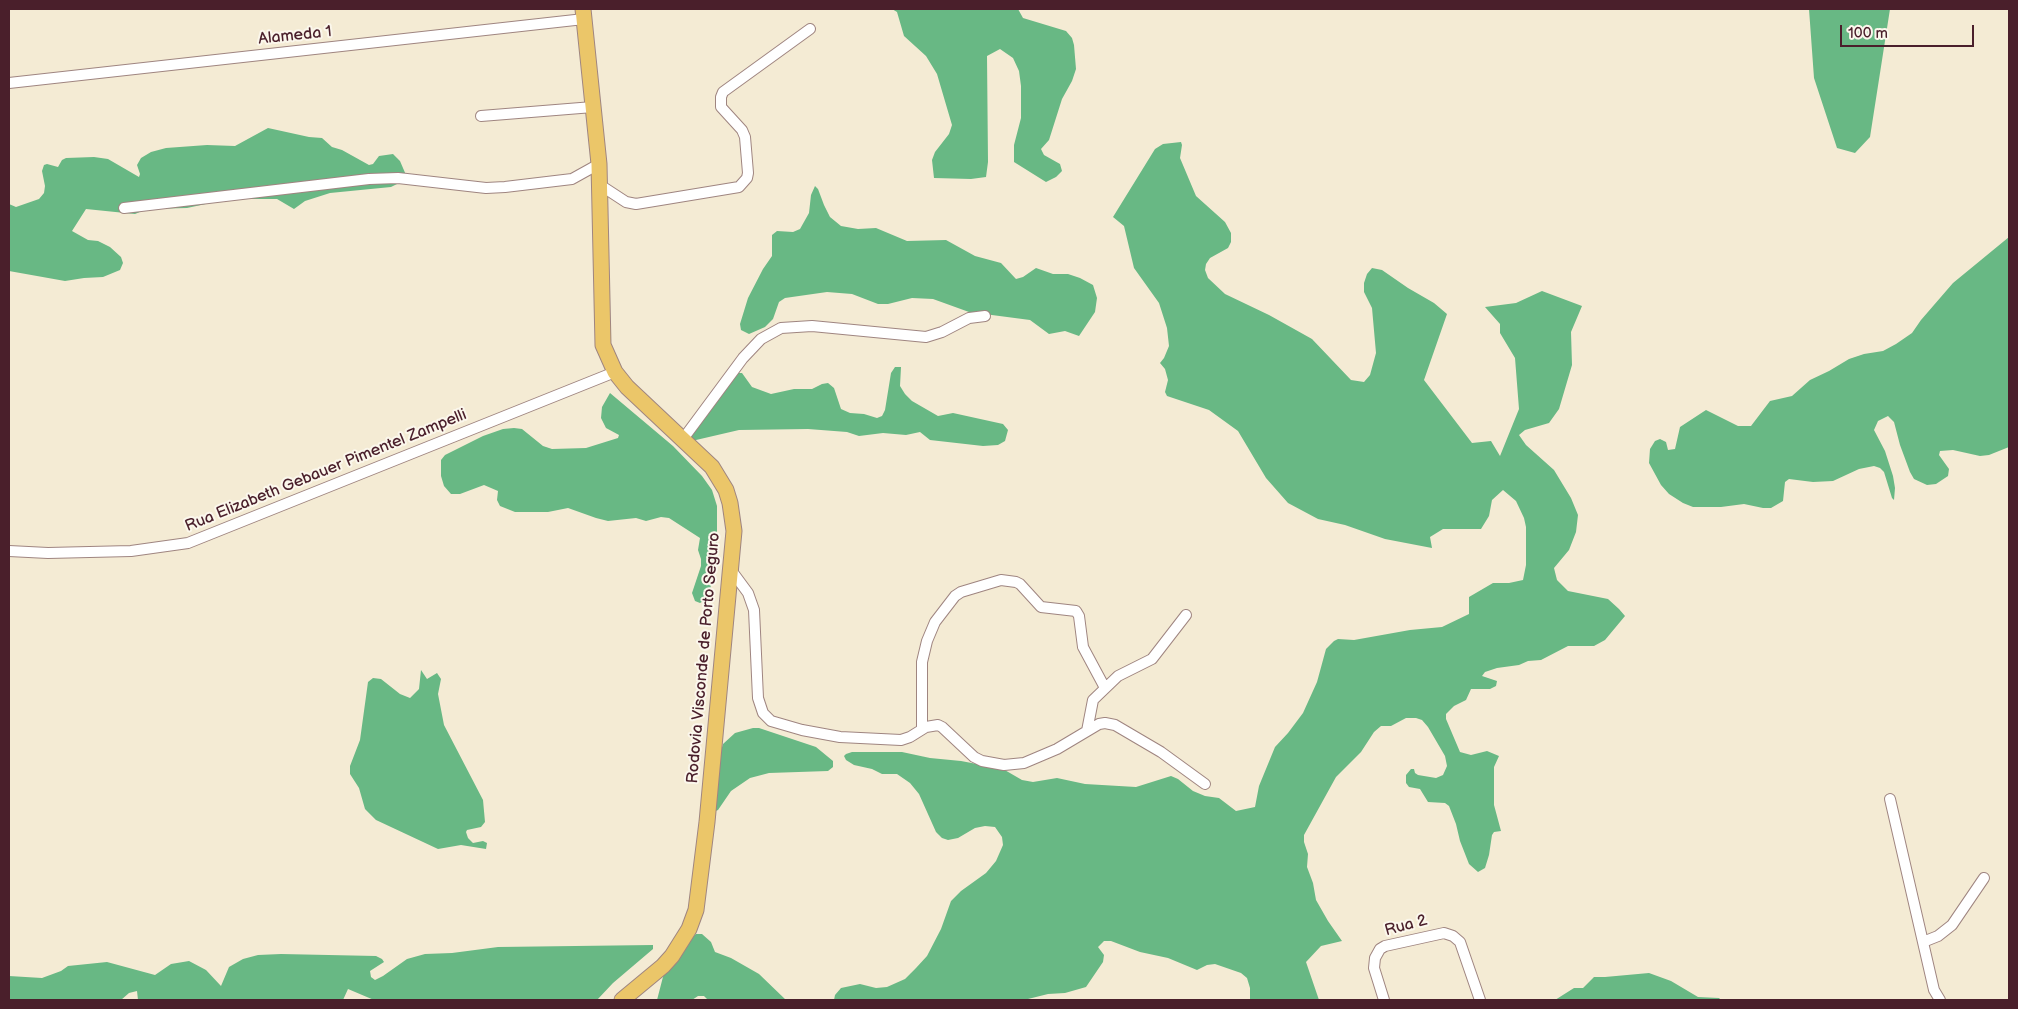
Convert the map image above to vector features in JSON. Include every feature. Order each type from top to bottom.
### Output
[{"type":"main road","name":"Rodovia Visconde de Porto Seguro","points":[[584,14],[599,164],[602,335],[607,355],[615,372],[627,387],[712,467],[726,490],[734,524],[704,846],[696,910],[689,929],[672,956],[663,966],[622,1000]]},
{"type":"street","name":"Alameda 1","points":[[9,83],[584,14]]},
{"type":"street","points":[[600,185],[626,202],[636,204],[739,187],[747,178],[748,173],[745,137],[742,130],[722,107],[721,97],[723,92],[810,29]]},
{"type":"street","points":[[481,116],[593,107]]},
{"type":"street","points":[[124,208],[369,179],[398,178],[470,187],[505,188],[572,179],[599,164]]},
{"type":"street","points":[[682,439],[743,358],[761,339],[782,328],[812,326],[926,337],[942,332],[969,318],[985,316]]},
{"type":"street","name":"Rua Elizabeth Gebauer Pimentel Zampelli","points":[[9,551],[48,553],[131,551],[188,543],[615,372]]},
{"type":"street","points":[[731,570],[748,593],[754,610],[758,698],[763,713],[771,720],[802,730],[840,737],[902,740],[910,738],[934,725],[942,727],[974,757],[982,761],[1004,765],[1024,763],[1057,749],[1087,731],[1105,723],[1116,725],[1161,752],[1206,784]]},
{"type":"street","points":[[922,730],[922,662],[927,641],[935,622],[955,596],[1000,580],[1020,584],[1041,607],[1076,611],[1079,616],[1083,647],[1105,688]]},
{"type":"street","points":[[1087,731],[1093,700],[1118,676],[1152,659],[1186,615]]},
{"type":"street","points":[[1890,799],[1934,990],[1940,1000]]},
{"type":"street","points":[[1923,942],[1938,936],[1952,925],[1984,878]]},
{"type":"street","name":"Rua 2","points":[[1384,1000],[1374,968],[1375,958],[1380,949],[1385,946],[1444,933],[1453,936],[1460,942],[1480,1000]]},
{"type":"green space","points":[[892,9],[1018,9],[1023,18],[1066,31],[1072,38],[1074,45],[1076,69],[1062,99],[1049,140],[1041,149],[1044,155],[1060,164],[1062,171],[1056,177],[1046,182],[1014,162],[1014,145],[1021,118],[1021,86],[1019,71],[1013,58],[1000,49],[987,56],[988,162],[986,177],[971,179],[934,178],[932,160],[935,152],[949,134],[952,125],[937,74],[926,56],[904,36],[897,12]]},
{"type":"green space","points":[[1809,9],[1890,9],[1870,137],[1855,153],[1837,148],[1814,78]]},
{"type":"green space","points":[[268,128],[322,138],[332,147],[342,150],[369,165],[373,164],[379,156],[393,154],[400,161],[406,175],[401,182],[391,187],[330,193],[305,201],[294,209],[277,199],[229,199],[187,208],[147,209],[135,214],[86,209],[72,231],[88,240],[98,241],[110,247],[121,257],[123,263],[120,270],[103,277],[65,281],[9,271],[9,204],[16,207],[39,199],[44,193],[45,186],[42,171],[44,165],[58,167],[62,160],[66,158],[94,157],[108,159],[139,177],[137,165],[141,158],[151,152],[166,148],[207,145],[235,146]]},
{"type":"green space","points":[[1181,142],[1180,158],[1196,196],[1225,222],[1231,233],[1231,242],[1228,248],[1210,258],[1206,264],[1205,270],[1208,278],[1225,294],[1269,315],[1312,339],[1351,380],[1364,382],[1370,375],[1376,353],[1372,308],[1364,292],[1364,283],[1367,274],[1372,268],[1382,270],[1434,303],[1447,314],[1424,380],[1472,443],[1491,441],[1500,456],[1519,409],[1515,358],[1500,333],[1500,324],[1485,307],[1516,303],[1542,291],[1582,306],[1571,332],[1572,365],[1559,409],[1549,423],[1525,430],[1519,435],[1526,445],[1554,470],[1571,498],[1578,515],[1576,532],[1569,550],[1554,568],[1557,580],[1568,591],[1608,599],[1625,616],[1605,640],[1594,646],[1568,646],[1541,660],[1528,661],[1519,665],[1485,672],[1482,676],[1497,681],[1496,686],[1490,689],[1471,689],[1466,700],[1454,706],[1446,714],[1446,719],[1460,752],[1471,755],[1487,751],[1499,756],[1494,767],[1494,805],[1501,831],[1494,832],[1492,835],[1485,868],[1478,872],[1469,864],[1449,806],[1445,803],[1428,802],[1420,789],[1409,787],[1406,783],[1406,775],[1411,769],[1414,769],[1418,775],[1436,778],[1443,775],[1447,766],[1445,756],[1422,720],[1406,718],[1391,726],[1381,726],[1374,732],[1361,752],[1336,777],[1304,835],[1308,854],[1307,867],[1313,883],[1316,900],[1342,941],[1321,946],[1306,962],[1319,1000],[1250,1000],[1250,988],[1247,978],[1241,973],[1215,964],[1207,965],[1197,970],[1168,958],[1140,952],[1111,941],[1104,941],[1098,947],[1104,955],[1103,962],[1086,987],[1065,993],[1048,994],[1024,1000],[834,1000],[835,995],[841,988],[860,984],[876,988],[887,987],[905,979],[927,956],[941,929],[951,901],[961,891],[986,873],[996,861],[1003,845],[1002,837],[995,827],[975,828],[958,838],[948,840],[942,838],[936,832],[919,794],[910,783],[897,774],[882,774],[872,769],[854,765],[846,760],[844,756],[846,754],[852,752],[902,752],[1003,769],[1022,780],[1033,782],[1057,778],[1085,784],[1136,787],[1171,776],[1193,791],[1205,796],[1219,798],[1236,811],[1255,807],[1259,786],[1275,747],[1303,713],[1317,682],[1326,649],[1334,641],[1338,639],[1354,640],[1410,630],[1442,627],[1469,614],[1469,597],[1493,583],[1509,583],[1523,580],[1526,565],[1526,527],[1524,518],[1516,501],[1503,490],[1492,500],[1489,516],[1481,529],[1443,529],[1430,537],[1432,548],[1385,539],[1345,525],[1318,519],[1288,503],[1266,478],[1238,431],[1209,410],[1167,396],[1165,392],[1168,380],[1165,369],[1160,363],[1169,346],[1167,328],[1159,303],[1134,268],[1124,226],[1113,217],[1155,149],[1163,144]]},
{"type":"green space","points":[[815,186],[830,217],[841,226],[858,229],[876,228],[907,241],[946,240],[975,256],[1001,263],[1016,279],[1023,277],[1036,268],[1053,274],[1068,274],[1080,278],[1093,285],[1097,298],[1095,312],[1079,336],[1065,331],[1049,334],[1030,320],[969,312],[933,299],[912,298],[888,304],[878,304],[852,294],[827,292],[785,298],[779,302],[773,319],[765,327],[749,334],[741,330],[740,324],[748,298],[772,256],[772,235],[777,231],[793,232],[800,229],[809,213],[811,195]]},
{"type":"green space","points":[[2009,237],[2009,447],[1989,455],[1980,456],[1953,450],[1940,451],[1939,455],[1949,469],[1948,476],[1936,484],[1927,485],[1914,479],[1910,472],[1894,422],[1888,416],[1878,421],[1874,430],[1885,451],[1893,476],[1894,500],[1884,472],[1874,466],[1859,469],[1833,481],[1813,482],[1789,479],[1785,482],[1783,501],[1771,508],[1744,504],[1721,507],[1693,507],[1669,494],[1661,485],[1649,463],[1650,449],[1655,441],[1660,439],[1666,442],[1668,450],[1675,449],[1680,427],[1706,410],[1738,426],[1751,426],[1770,401],[1792,396],[1810,380],[1849,359],[1883,351],[1896,344],[1912,333],[1953,283]]},
{"type":"green space","points":[[895,367],[901,367],[900,386],[912,401],[938,416],[953,413],[1003,424],[1008,430],[1005,441],[998,445],[983,446],[930,440],[920,432],[906,435],[883,433],[859,436],[847,432],[808,429],[739,430],[696,440],[691,440],[689,436],[733,373],[742,373],[752,387],[771,394],[794,389],[812,389],[828,383],[834,388],[841,409],[850,413],[864,414],[877,418],[882,416],[885,410],[891,373]]},
{"type":"green space","points":[[610,393],[673,446],[702,476],[712,490],[717,506],[717,562],[709,593],[705,600],[700,603],[695,601],[692,593],[701,566],[698,550],[700,538],[669,518],[661,517],[646,521],[636,518],[608,521],[568,508],[548,512],[515,512],[500,506],[497,500],[498,491],[484,485],[460,494],[451,494],[444,486],[441,476],[441,460],[445,455],[483,436],[503,429],[522,429],[543,446],[552,449],[586,448],[618,438],[619,435],[606,428],[601,418],[602,407]]},
{"type":"green space","points":[[421,670],[427,679],[437,673],[441,679],[438,694],[444,725],[483,800],[485,822],[481,827],[467,830],[466,832],[468,838],[473,843],[483,841],[487,843],[486,849],[461,845],[438,849],[376,820],[365,809],[359,788],[350,774],[350,766],[360,740],[368,682],[373,678],[381,679],[400,694],[410,698],[419,689]]},
{"type":"green space","points":[[759,728],[816,747],[833,761],[833,767],[828,771],[769,773],[750,778],[731,791],[718,810],[709,814],[709,791],[723,744],[735,733]]},
{"type":"green space","points":[[696,934],[702,934],[711,942],[715,952],[731,958],[759,974],[786,1000],[708,1000],[704,996],[698,996],[692,1000],[657,1000],[664,973],[681,948]]},
{"type":"green space","points":[[653,945],[653,949],[613,983],[597,1000],[374,1000],[348,989],[343,1000],[138,1000],[137,991],[129,993],[121,1000],[9,1000],[9,976],[42,978],[61,971],[68,966],[107,962],[155,975],[171,964],[189,961],[206,970],[221,986],[229,967],[243,959],[258,955],[376,956],[384,962],[370,971],[371,977],[375,980],[407,959],[425,954],[452,953],[498,947]]},
{"type":"green space","points":[[1649,973],[1671,981],[1698,997],[1719,998],[1721,1000],[1555,1000],[1574,988],[1583,988],[1594,977]]}]
